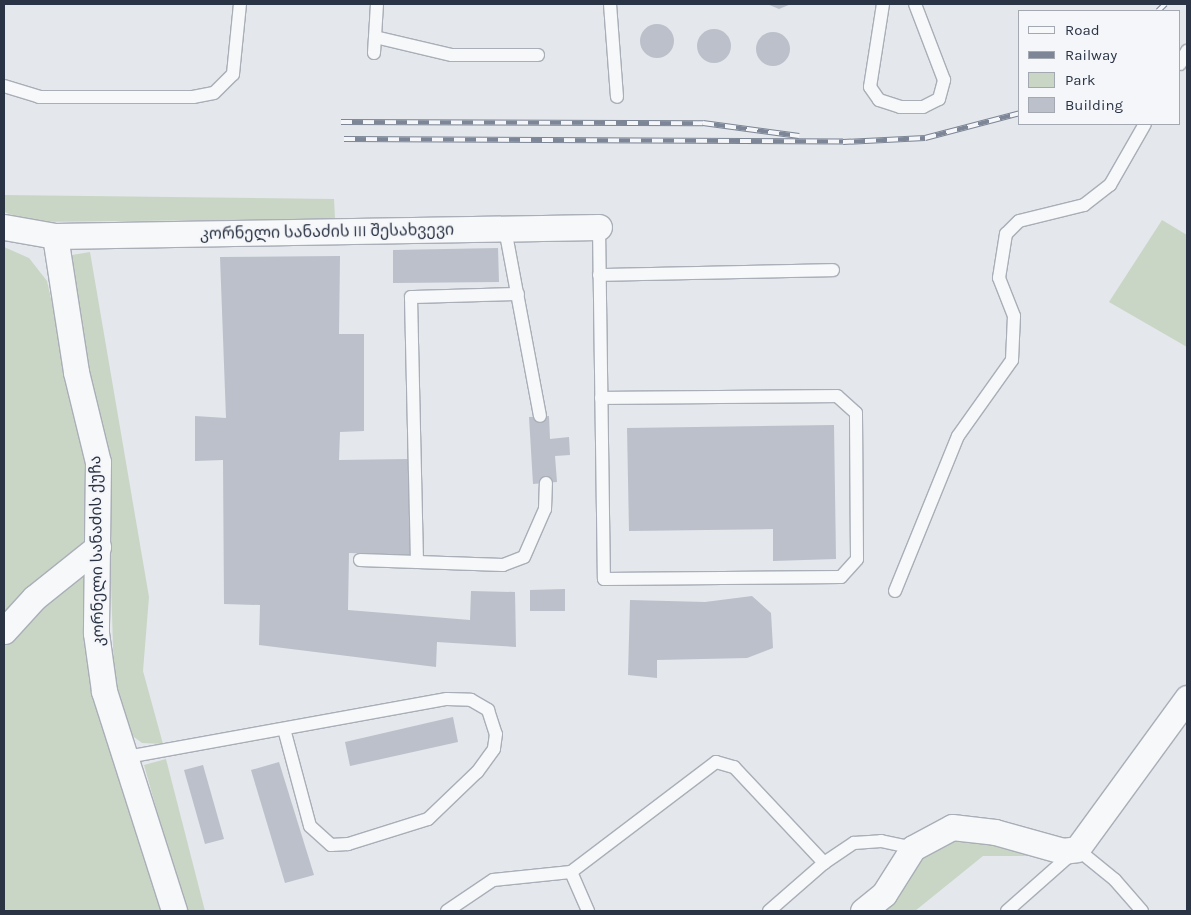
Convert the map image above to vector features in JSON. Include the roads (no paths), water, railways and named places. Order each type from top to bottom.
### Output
[{"type":"street","points":[[4,227],[55,236]]},
{"type":"street","name":"კორნელი სანაძის III შესახვევი","points":[[55,236],[599,227]]},
{"type":"street","name":"კორნელი სანაძის ქუჩა","points":[[55,236],[76,372],[98,462],[96,633],[104,690],[128,757],[174,911]]},
{"type":"street","points":[[4,631],[34,598],[98,547]]},
{"type":"street","points":[[863,911],[884,894],[913,848],[952,827],[995,832],[1063,851],[1077,849],[1187,698]]},
{"type":"lane","points":[[4,86],[39,98],[193,97],[214,93],[233,74],[240,4]]},
{"type":"lane","points":[[373,4],[374,52]]},
{"type":"lane","points":[[610,4],[617,97]]},
{"type":"lane","points":[[883,4],[870,87],[879,100],[900,107],[923,107],[938,99],[944,80],[915,4]]},
{"type":"lane","points":[[375,37],[452,55],[538,55]]},
{"type":"lane","points":[[1181,62],[1187,51]]},
{"type":"lane","points":[[895,591],[958,436],[1012,360],[1014,316],[1000,278],[1006,234],[1018,221],[1084,205],[1110,185],[1144,125]]},
{"type":"lane","points":[[599,227],[599,274],[601,398],[604,579],[841,577],[857,559],[856,414],[837,396],[601,398]]},
{"type":"lane","points":[[505,229],[540,416]]},
{"type":"lane","points":[[599,274],[833,270]]},
{"type":"lane","points":[[417,562],[410,297],[518,294]]},
{"type":"lane","points":[[360,560],[502,565],[524,557],[545,509],[546,483]]},
{"type":"lane","points":[[128,757],[448,699],[471,700],[488,710],[496,734],[494,749],[477,772],[428,819],[348,844],[331,845],[315,835],[310,826],[284,729]]},
{"type":"lane","points":[[447,911],[493,880],[571,872],[716,762],[734,767],[824,862]]},
{"type":"lane","points":[[769,911],[824,862],[854,843],[881,841],[913,848]]},
{"type":"lane","points":[[1007,911],[1077,849],[1115,880],[1142,911]]},
{"type":"lane","points":[[571,872],[588,911]]},
{"type":"railway","points":[[1159,10],[1165,4]]},
{"type":"railway","points":[[344,139],[843,142],[925,138],[1018,114]]},
{"type":"railway","points":[[341,122],[703,123],[799,136]]}]
